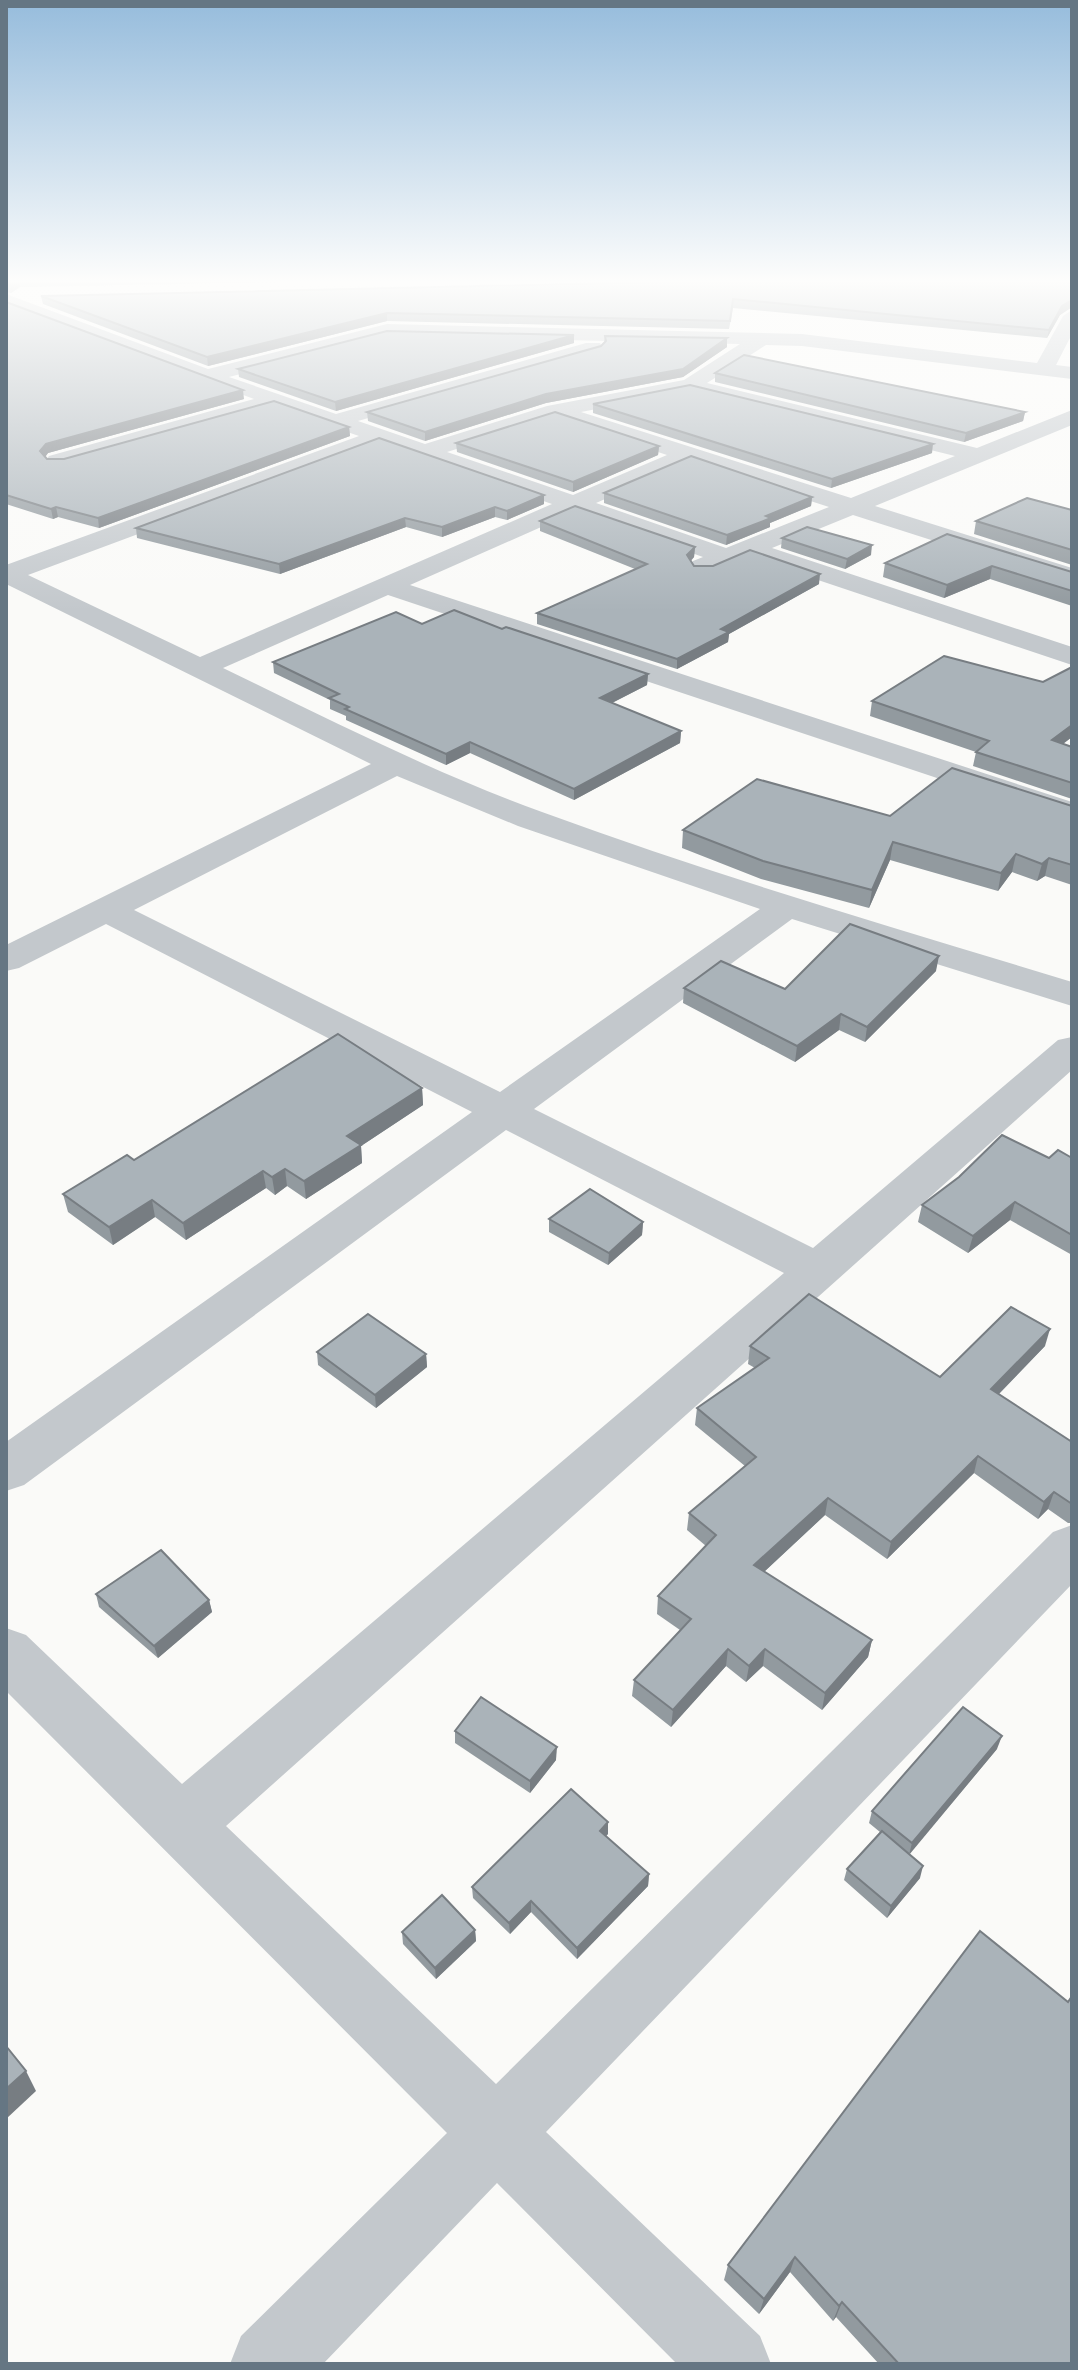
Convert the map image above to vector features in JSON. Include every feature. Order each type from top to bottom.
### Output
[{"type":"street","points":[[248,391],[574,504],[1072,656]]},
{"type":"street","points":[[335,421],[442,391]]},
{"type":"street","points":[[424,452],[555,411],[661,391]]},
{"type":"street","points":[[713,391],[979,455]]},
{"type":"street","points":[[57,461],[275,400]]},
{"type":"street","points":[[555,411],[1072,577]]},
{"type":"street","points":[[702,567],[1072,417]]},
{"type":"street","points":[[6,574],[380,436]]},
{"type":"street","points":[[199,668],[688,454]]},
{"type":"street","points":[[6,574],[396,764],[530,819],[787,906],[1072,994]]},
{"type":"street","points":[[386,586],[1072,813]]},
{"type":"street","points":[[6,960],[396,764]]},
{"type":"street","points":[[6,1470],[787,906]]},
{"type":"street","points":[[107,910],[817,1270]]},
{"type":"street","points":[[181,1825],[1072,1049]]},
{"type":"street","points":[[269,2364],[1072,1548]]},
{"type":"street","points":[[6,1653],[732,2364]]},
{"type":"building","points":[[6,391],[241,391],[46,444],[40,451],[47,459],[64,459],[274,401],[349,427],[98,518],[56,507],[51,509],[6,495]]},
{"type":"building","points":[[301,391],[376,391],[335,402]]},
{"type":"building","points":[[443,391],[565,391],[425,432],[367,412]]},
{"type":"building","points":[[661,391],[713,391],[933,444],[832,479],[593,404]]},
{"type":"building","points":[[789,391],[920,391],[1025,412],[966,433]]},
{"type":"building","points":[[555,412],[659,446],[573,482],[456,443]]},
{"type":"building","points":[[379,438],[544,495],[507,511],[495,507],[442,527],[405,518],[279,564],[136,528]]},
{"type":"building","points":[[691,456],[812,497],[766,516],[771,518],[727,535],[604,493]]},
{"type":"building","points":[[1027,498],[1072,510],[1072,550],[976,521]]},
{"type":"building","points":[[575,506],[695,547],[687,555],[694,566],[713,566],[750,550],[820,574],[721,629],[729,632],[677,659],[537,613],[647,564],[540,521]]},
{"type":"building","points":[[807,527],[872,545],[847,559],[782,538]]},
{"type":"building","points":[[947,534],[1072,572],[1072,591],[992,566],[947,585],[885,563]]},
{"type":"building","points":[[454,610],[502,629],[506,627],[648,674],[600,698],[681,731],[574,789],[470,742],[446,754],[345,709],[349,707],[329,698],[339,694],[273,662],[396,612],[422,624]]},
{"type":"building","points":[[944,656],[1043,682],[1072,667],[1072,725],[1052,740],[1072,747],[1072,783],[976,752],[989,741],[872,701]]},
{"type":"building","points":[[952,768],[1072,806],[1072,865],[1049,858],[1042,864],[1016,854],[1001,873],[893,842],[872,890],[763,861],[683,830],[757,779],[890,816]]},
{"type":"building","points":[[850,924],[939,956],[867,1027],[841,1014],[797,1046],[684,988],[721,961],[785,989]]},
{"type":"building","points":[[338,1034],[422,1088],[347,1136],[361,1145],[304,1181],[285,1169],[272,1177],[263,1171],[183,1223],[152,1200],[109,1227],[63,1194],[127,1155],[134,1160]]},
{"type":"building","points":[[1002,1135],[1049,1158],[1058,1150],[1072,1158],[1072,1235],[1015,1202],[973,1236],[922,1205],[959,1177]]},
{"type":"building","points":[[590,1189],[643,1222],[609,1253],[549,1219]]},
{"type":"building","points":[[809,1294],[940,1377],[1011,1307],[1050,1329],[991,1389],[1072,1442],[1072,1504],[1054,1492],[1044,1502],[978,1456],[891,1542],[828,1498],[754,1565],[872,1640],[825,1693],[765,1649],[749,1666],[728,1649],[673,1710],[634,1680],[691,1619],[658,1596],[716,1535],[689,1513],[756,1457],[697,1408],[769,1358],[750,1346]]},
{"type":"building","points":[[368,1314],[426,1354],[375,1395],[317,1352]]},
{"type":"building","points":[[161,1550],[209,1600],[154,1646],[96,1594]]},
{"type":"building","points":[[481,1697],[557,1747],[530,1781],[455,1731]]},
{"type":"building","points":[[963,1707],[1002,1736],[912,1843],[872,1811]]},
{"type":"building","points":[[571,1789],[608,1822],[600,1831],[649,1874],[577,1948],[531,1901],[509,1923],[472,1887]]},
{"type":"building","points":[[882,1831],[923,1866],[891,1906],[847,1869]]},
{"type":"building","points":[[442,1895],[475,1930],[435,1968],[402,1932]]},
{"type":"building","points":[[980,1931],[1068,2002],[1072,1996],[1072,2364],[899,2364],[842,2302],[839,2306],[795,2257],[764,2299],[728,2265]]},
{"type":"building","points":[[6,2046],[26,2071],[6,2089]]}]
